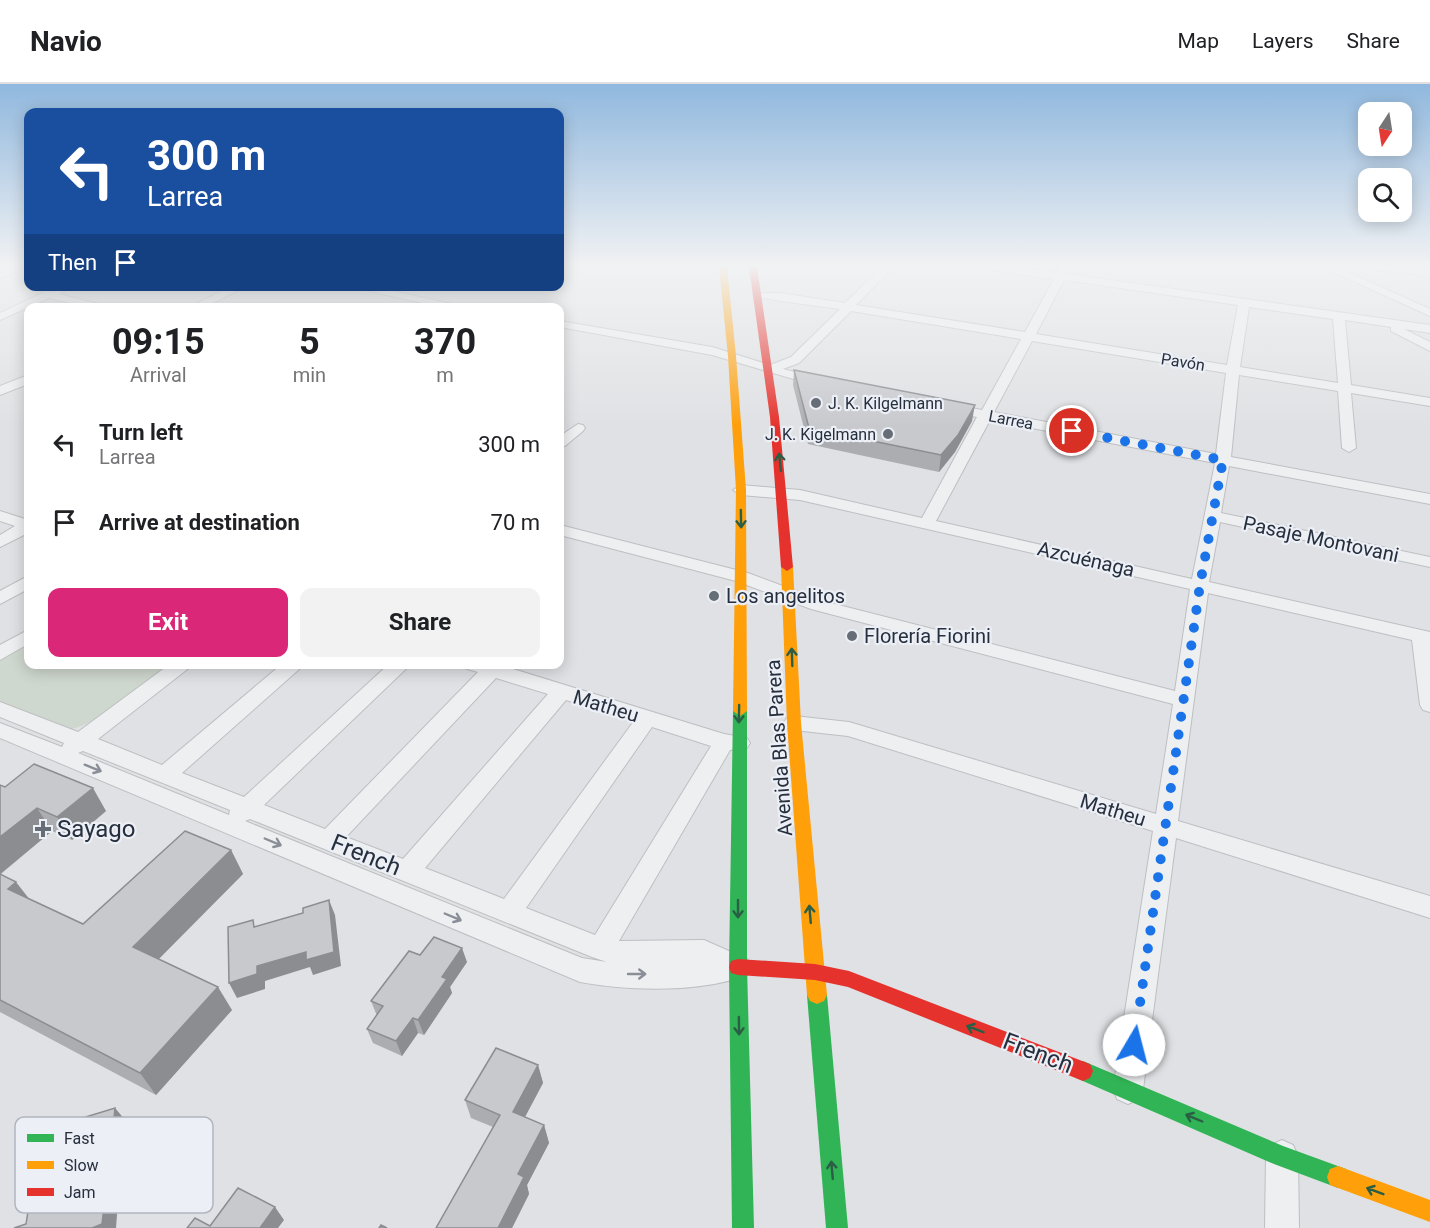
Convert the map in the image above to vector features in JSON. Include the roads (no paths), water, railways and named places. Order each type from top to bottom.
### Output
[{"type":"main road","name":"Avenida Blas Parera","points":[[728,320],[741,490],[742,576],[731,742],[743,1228]]},
{"type":"main road","name":"Avenida Blas Parera","points":[[762,320],[770,369],[783,493],[790,595],[794,723],[837,1228]]},
{"type":"main road","name":"French","points":[[738,967],[815,972],[849,979],[1128,1089],[1282,1156],[1430,1211]]},
{"type":"street","points":[[770,369],[795,360],[834,320]]},
{"type":"street","name":"Pavón","points":[[931,320],[1430,402]]},
{"type":"street","points":[[927,523],[1037,320]]},
{"type":"street","points":[[1128,1089],[1200,585],[1223,460],[1241,320]]},
{"type":"street","points":[[1340,320],[1343,388],[1349,448]]},
{"type":"street","points":[[1374,320],[1430,329]]},
{"type":"street","points":[[1387,322],[1430,347]]},
{"type":"street","points":[[564,325],[732,356],[786,376],[833,386]]},
{"type":"street","points":[[2,390],[24,381]]},
{"type":"street","points":[[2,390],[24,395]]},
{"type":"street","name":"Larrea","points":[[938,406],[1430,499]]},
{"type":"street","points":[[564,440],[578,428]]},
{"type":"street","name":"Azcuénaga","points":[[741,490],[800,495],[1426,637]]},
{"type":"street","points":[[0,516],[24,525]]},
{"type":"street","name":"Pasaje Montovani","points":[[1212,516],[1430,562]]},
{"type":"street","points":[[0,542],[24,528]]},
{"type":"street","points":[[564,531],[742,576],[817,605],[1184,700]]},
{"type":"street","points":[[0,599],[24,584]]},
{"type":"street","points":[[1426,637],[1430,705]]},
{"type":"street","points":[[0,654],[24,639]]},
{"type":"street","points":[[72,748],[177,669]]},
{"type":"street","points":[[165,775],[289,669]]},
{"type":"street","points":[[238,816],[396,669]]},
{"type":"street","points":[[329,840],[481,669]]},
{"type":"street","name":"Matheu","points":[[489,669],[647,719],[731,742]]},
{"type":"street","points":[[408,872],[561,692]]},
{"type":"street","name":"French","points":[[0,709],[72,748],[238,816],[580,970],[598,974],[703,974],[738,967]]},
{"type":"street","points":[[509,912],[647,719]]},
{"type":"street","name":"Matheu","points":[[794,723],[849,729],[1430,907]]},
{"type":"street","name":"French","points":[[0,730],[165,775],[238,816],[329,840],[601,949],[617,952],[704,952],[738,967]]},
{"type":"street","points":[[601,949],[731,742]]},
{"type":"street","points":[[1282,1156],[1282,1228]]},
{"type":"place","name":"J. K. Kilgelmann","points":[[816,403]]},
{"type":"place","name":"J. K. Kigelmann","points":[[888,434]]},
{"type":"place","name":"Los angelitos","points":[[714,596]]},
{"type":"place","name":"Florería Fiorini","points":[[852,636]]},
{"type":"place","name":"Sayago","points":[[43,829]]}]
